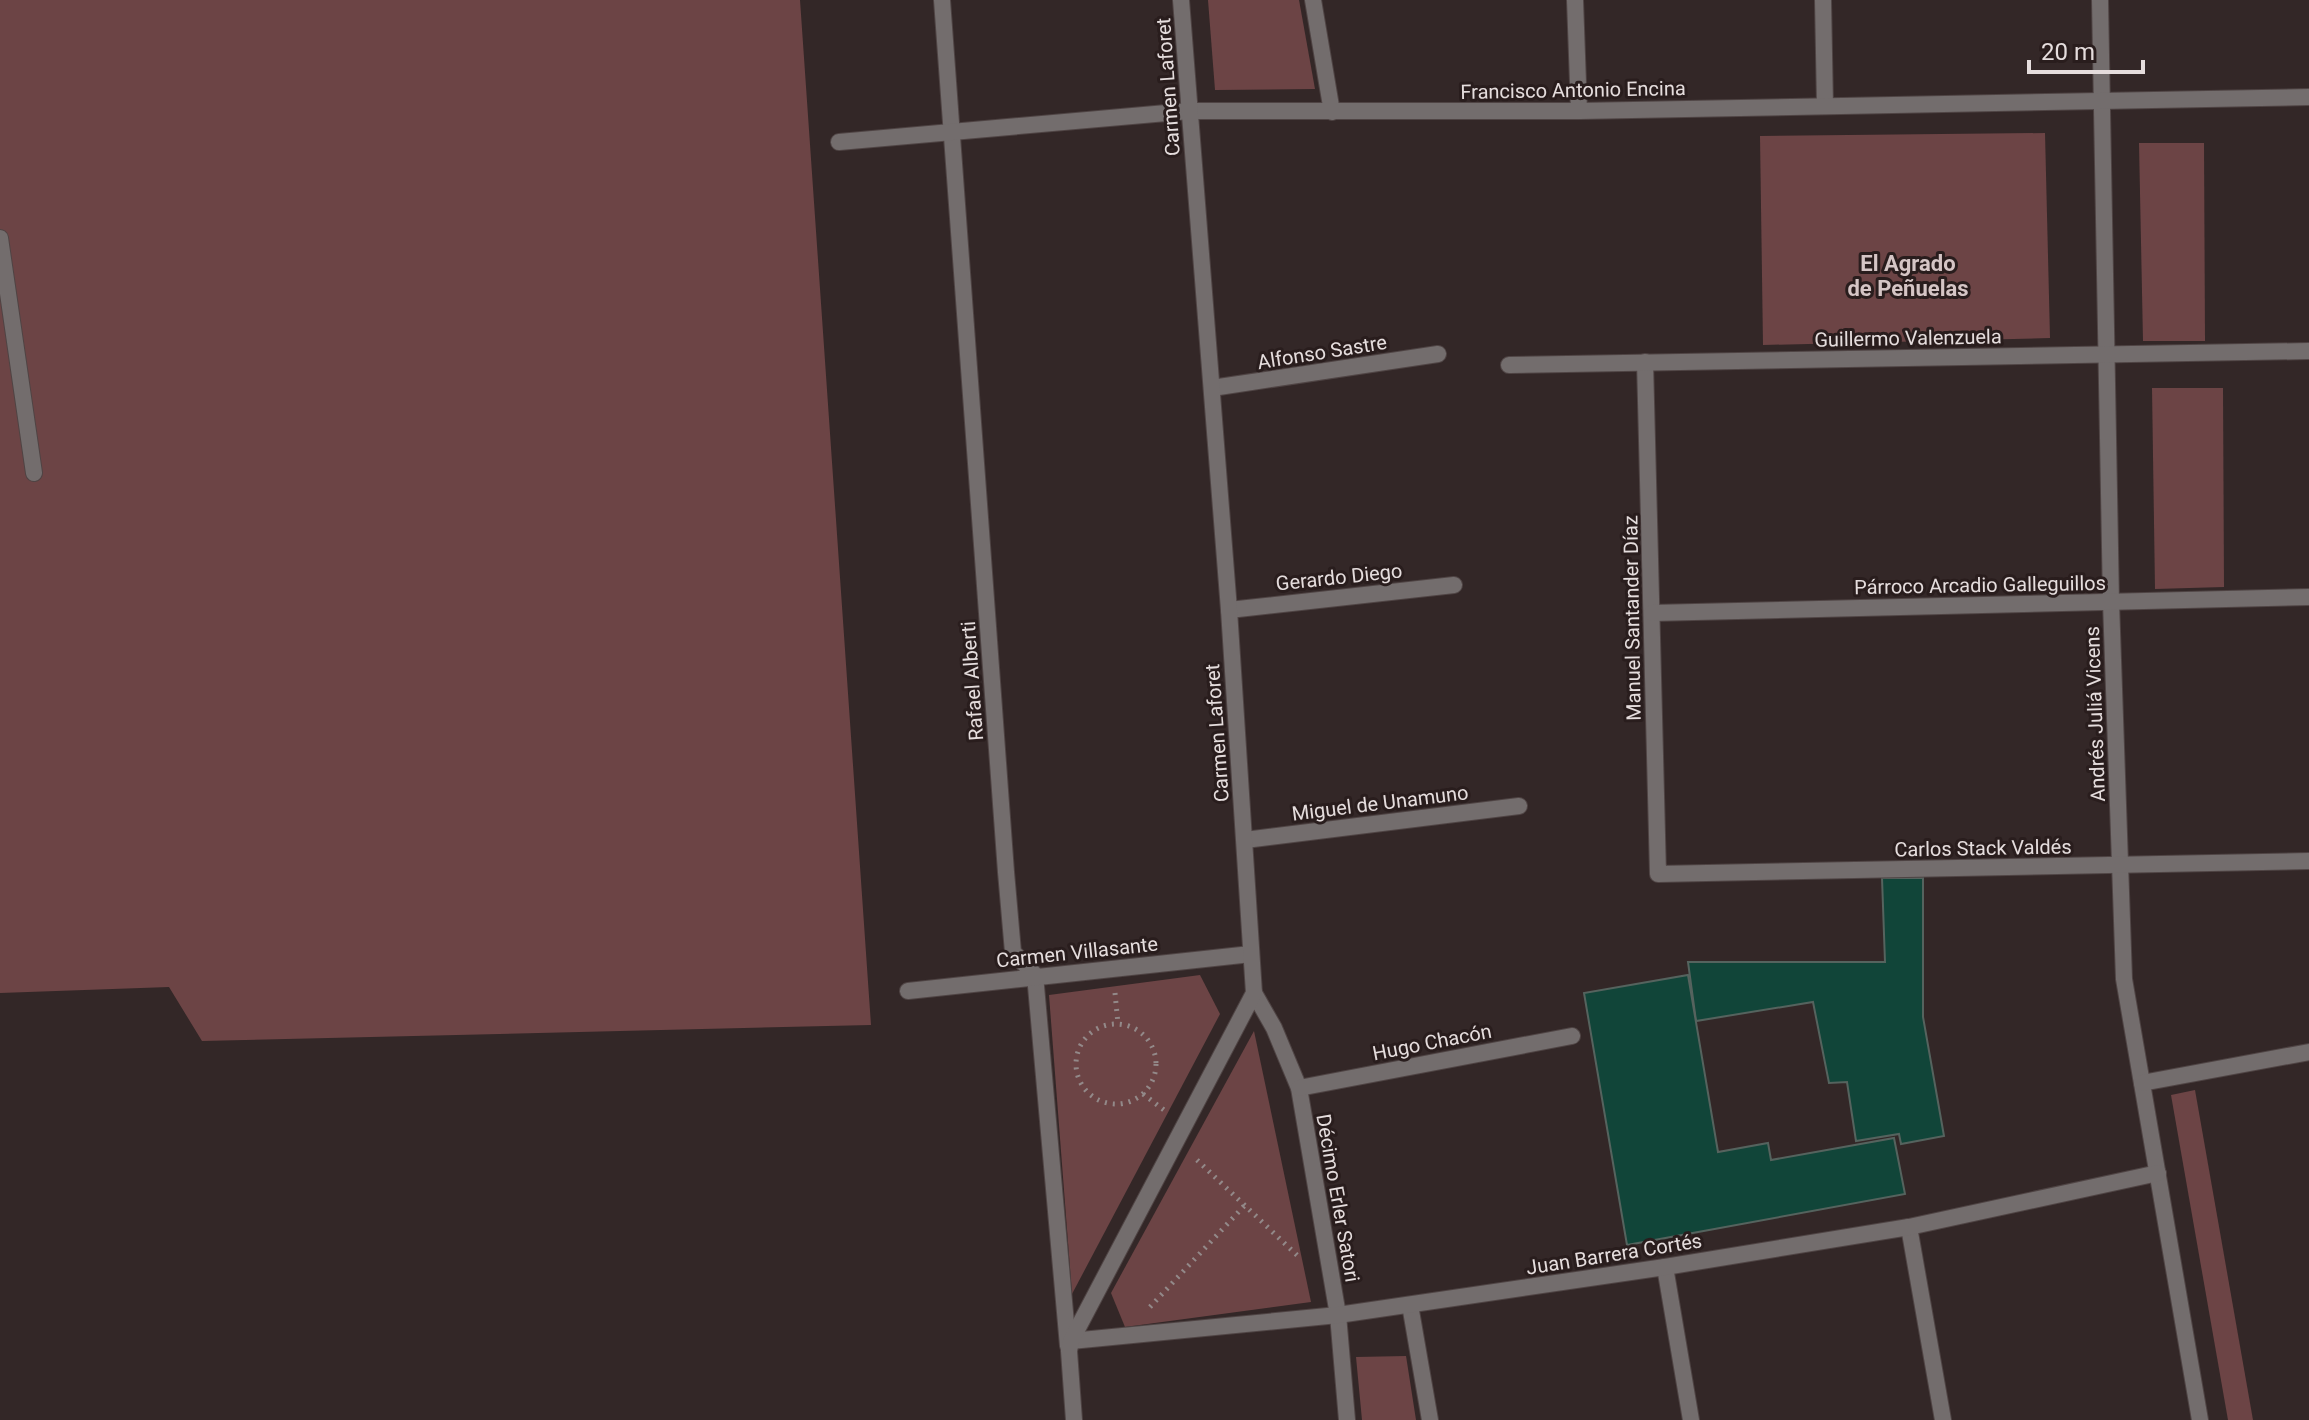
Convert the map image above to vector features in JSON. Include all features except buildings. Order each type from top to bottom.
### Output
[{"type":"street","name":"Rafael Alberti","points":[[942,0],[1013,952],[1035,975]]},
{"type":"street","name":"Carmen Laforet","points":[[1181,0],[1229,610],[1254,993]]},
{"type":"street","points":[[1313,0],[1332,112]]},
{"type":"street","points":[[1575,0],[1579,111]]},
{"type":"street","points":[[1823,0],[1825,106]]},
{"type":"street","name":"Andrés Juliá Vicens","points":[[2100,0],[2111,602],[2124,979],[2200,1420]]},
{"type":"street","name":"Francisco Antonio Encina","points":[[839,142],[1189,111],[1579,111],[2309,97]]},
{"type":"street","points":[[0,238],[34,473]]},
{"type":"street","name":"Guillermo Valenzuela","points":[[1509,365],[2309,351]]},
{"type":"street","name":"Alfonso Sastre","points":[[1212,388],[1438,354]]},
{"type":"street","name":"Manuel Santander Díaz","points":[[1645,362],[1658,874]]},
{"type":"street","name":"Gerardo Diego","points":[[1229,610],[1454,585]]},
{"type":"street","name":"Párroco Arcadio Galleguillos","points":[[1652,613],[2309,597]]},
{"type":"street","name":"Miguel de Unamuno","points":[[1245,840],[1519,806]]},
{"type":"street","name":"Carlos Stack Valdés","points":[[1658,874],[2309,861]]},
{"type":"street","name":"Carmen Villasante","points":[[908,991],[1251,954]]},
{"type":"street","points":[[1035,975],[1070,1346],[1074,1420]]},
{"type":"street","points":[[1070,1346],[1254,993]]},
{"type":"street","name":"Décimo Erler Satori","points":[[1254,993],[1274,1028],[1299,1088],[1338,1315],[1347,1420]]},
{"type":"street","name":"Hugo Chacón","points":[[1299,1088],[1572,1036]]},
{"type":"street","points":[[2142,1083],[2309,1052]]},
{"type":"street","name":"Juan Barrera Cortés","points":[[1070,1346],[1123,1336],[1338,1315],[1665,1267],[1909,1227],[2158,1173]]},
{"type":"street","points":[[1909,1227],[1943,1420]]},
{"type":"street","points":[[1665,1267],[1691,1420]]},
{"type":"street","points":[[1410,1305],[1430,1420]]},
{"type":"path","points":[[1113,1023],[1126,1024],[1139,1030],[1155,1051],[1157,1064],[1155,1077],[1148,1089],[1126,1104],[1100,1101],[1089,1094],[1080,1083],[1076,1071],[1076,1057],[1088,1034],[1113,1023]]},
{"type":"path","points":[[1176,1139],[1301,1259]]},
{"type":"path","points":[[1123,1336],[1245,1205]]},
{"type":"shaded area","points":[[0,0],[800,0],[871,1025],[202,1041],[169,987],[0,993]]},
{"type":"shaded area","points":[[1208,0],[1299,0],[1315,89],[1215,90]]},
{"type":"shaded area","points":[[2045,133],[2050,338],[1763,345],[1760,136]]},
{"type":"shaded area","points":[[2139,143],[2204,143],[2205,341],[2143,341]]},
{"type":"shaded area","points":[[2152,388],[2223,388],[2224,587],[2155,589]]},
{"type":"shaded area","points":[[1200,975],[1220,1014],[1072,1294],[1049,995]]},
{"type":"shaded area","points":[[1254,1031],[1311,1302],[1125,1327],[1111,1293]]},
{"type":"shaded area","points":[[2195,1090],[2253,1420],[2228,1420],[2171,1095]]},
{"type":"shaded area","points":[[1406,1356],[1416,1420],[1362,1420],[1356,1357]]},
{"type":"district","name":"El Agrado de Peñuelas","points":[[1908,276]]}]
